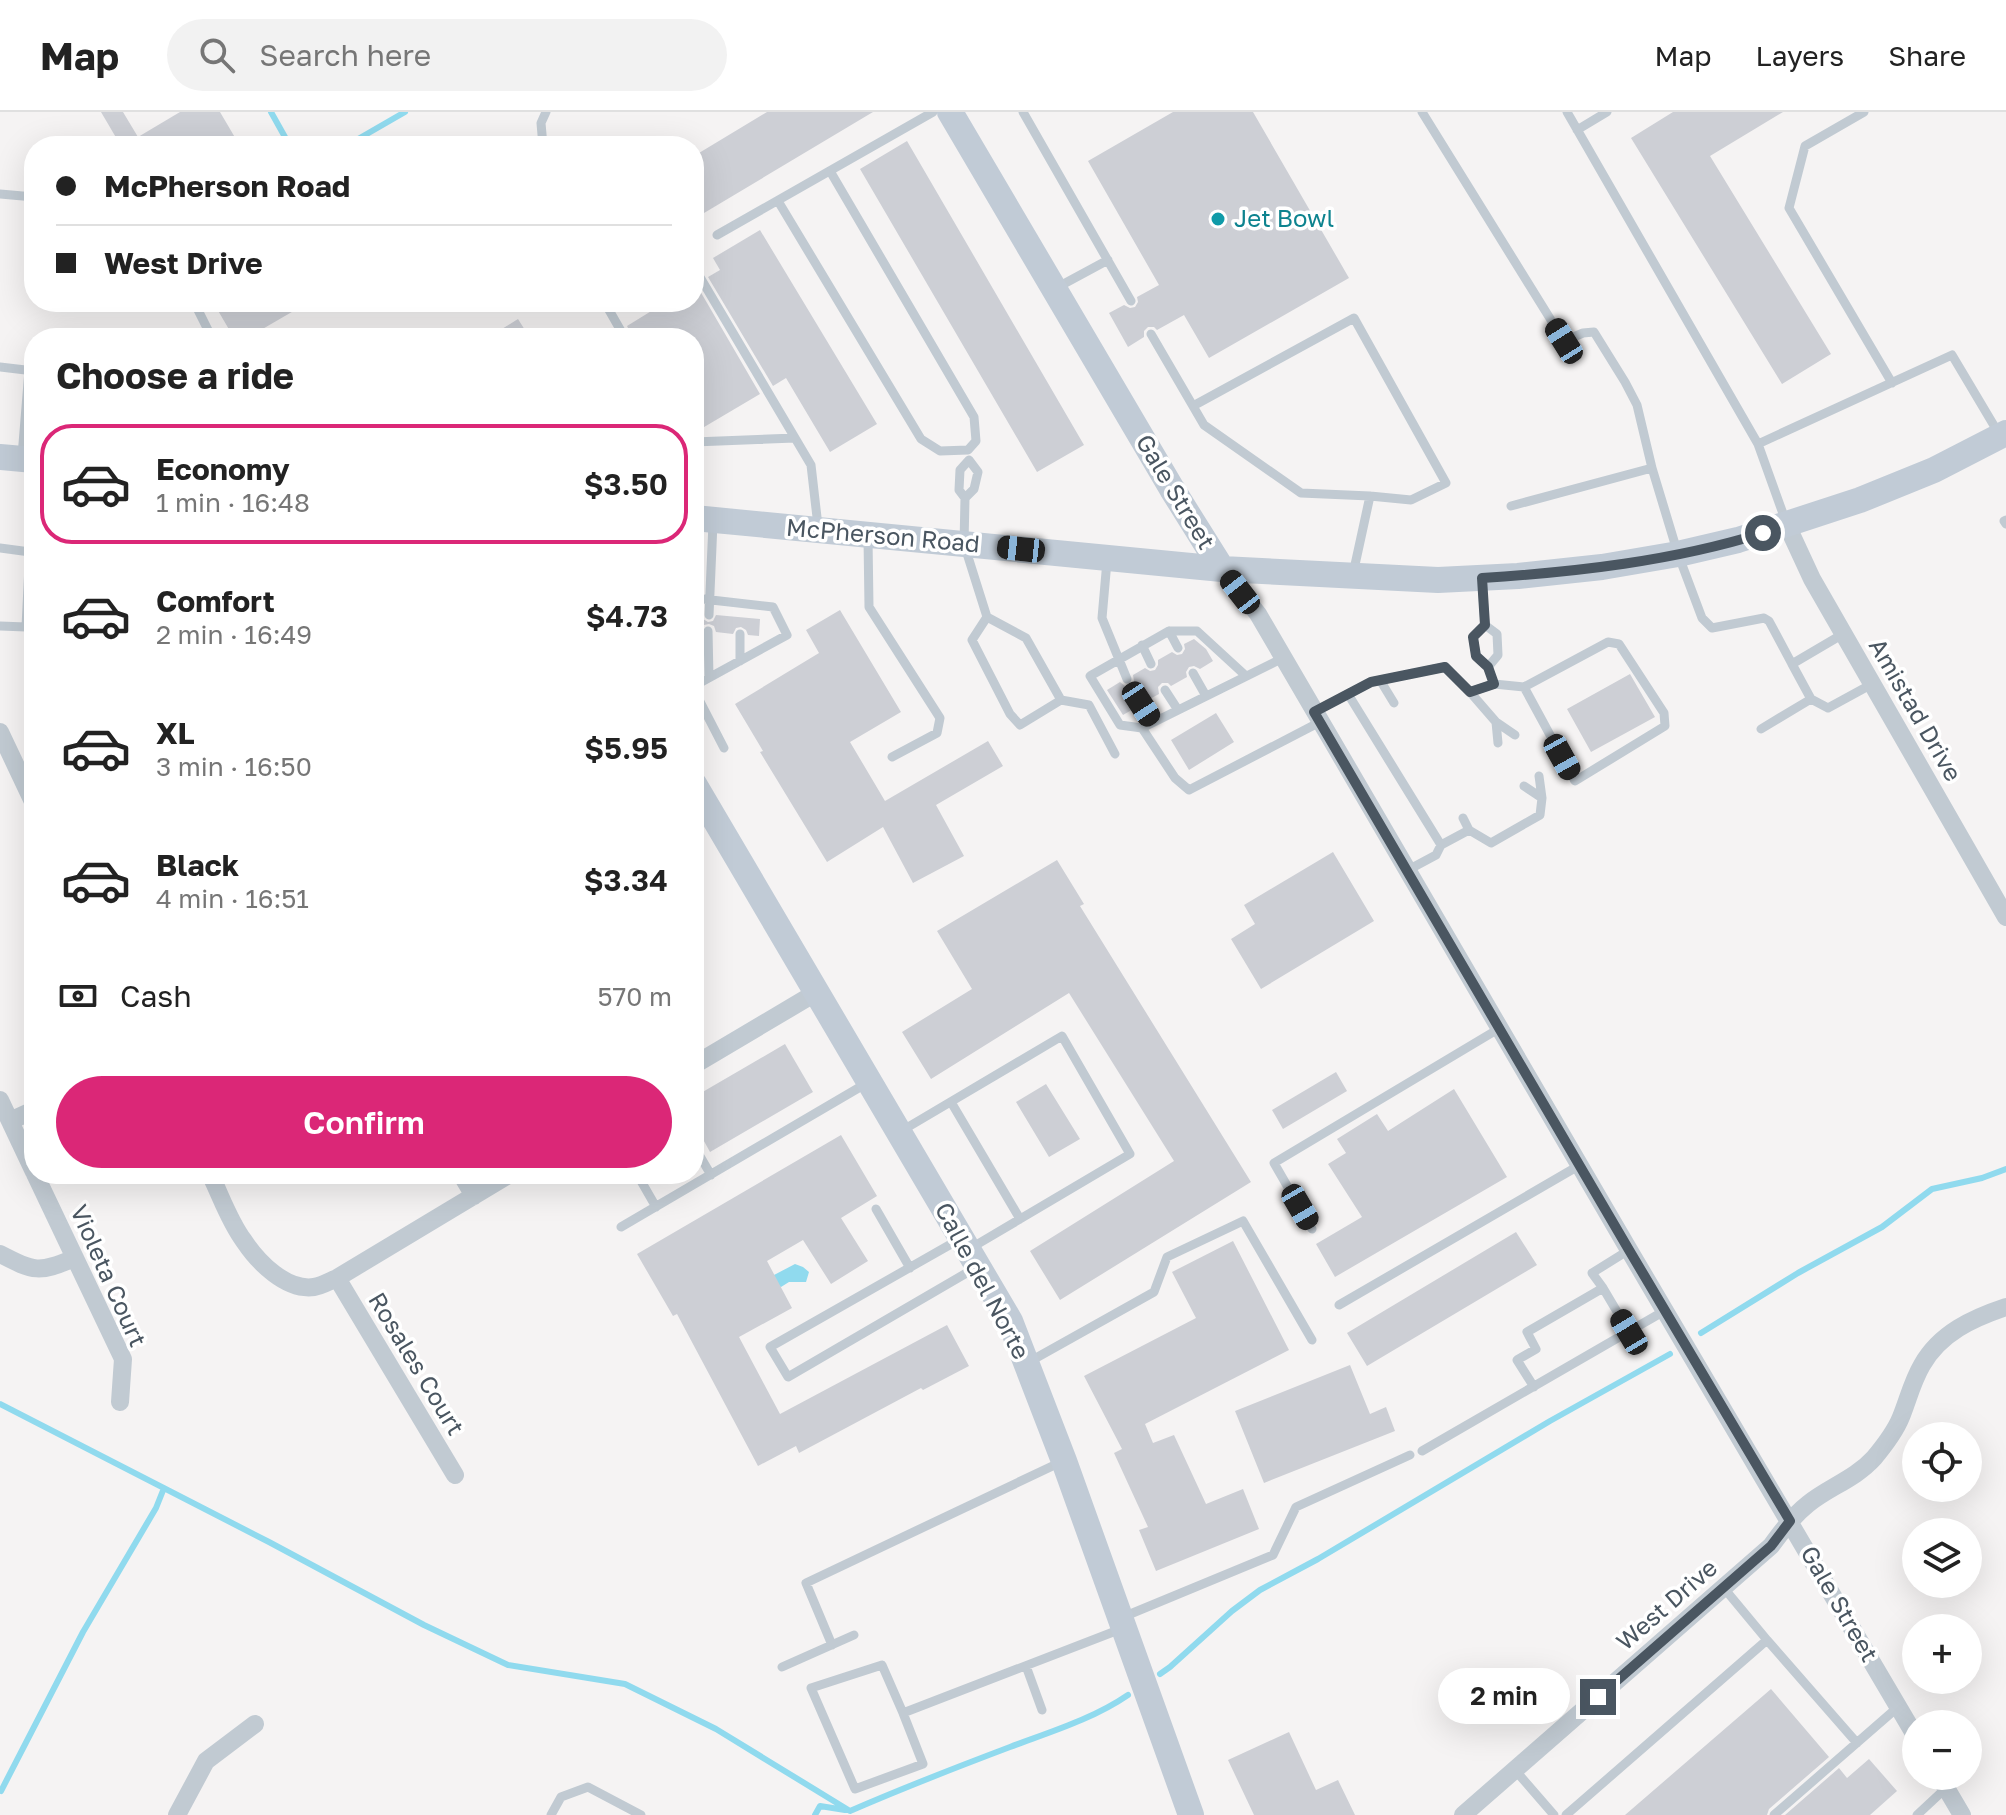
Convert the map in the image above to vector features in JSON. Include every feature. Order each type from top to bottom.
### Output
[{"type":"street","name":"Gale Street","points":[[950,112],[1172,489],[1222,569],[1258,614],[1902,1714]]},
{"type":"street","name":"McPherson Road","points":[[704,519],[1222,569],[1438,580],[1482,578],[1602,567],[1738,540],[1860,500],[1934,470],[2003,435]]},
{"type":"street","name":"Amistad Drive","points":[[1787,525],[1812,579],[2006,917]]},
{"type":"street","points":[[0,732],[24,783]]},
{"type":"street","name":"Calle del Norte","points":[[704,801],[1010,1321],[1064,1461],[1191,1815]]},
{"type":"street","points":[[704,1059],[817,992]]},
{"type":"street","name":"Violeta Court","points":[[0,1100],[24,1151]]},
{"type":"street","points":[[10,1121],[24,1115]]},
{"type":"street","name":"Violeta Court","points":[[39,1184],[123,1359],[120,1402]]},
{"type":"street","points":[[215,1184],[242,1240],[260,1261],[297,1286],[315,1287],[337,1278],[494,1184]]},
{"type":"street","points":[[467,1184],[474,1196]]},
{"type":"street","points":[[0,1254],[34,1270],[50,1268],[75,1258]]},
{"type":"street","name":"Rosales Court","points":[[337,1278],[455,1475]]},
{"type":"street","name":"West Drive","points":[[1463,1815],[1771,1546],[1810,1502],[1850,1479],[1871,1461],[1901,1419],[1921,1366],[1934,1348],[1951,1332],[1978,1317],[2006,1307]]},
{"type":"street","points":[[177,1815],[206,1761],[255,1724]]},
{"type":"street","points":[[1947,1790],[1962,1815]]},
{"type":"lane","points":[[542,136],[541,123],[546,112]]},
{"type":"lane","points":[[717,235],[933,112]]},
{"type":"lane","points":[[1023,112],[1131,301]]},
{"type":"lane","points":[[1422,112],[1564,341],[1594,332],[1637,405],[1678,554],[1702,618],[1712,628],[1764,618],[1769,621],[1811,699],[1828,708],[1873,684]]},
{"type":"lane","points":[[1567,112],[1758,444],[1787,525]]},
{"type":"lane","points":[[1577,130],[1607,112]]},
{"type":"lane","points":[[1864,112],[1805,146],[1789,208],[1892,383]]},
{"type":"lane","points":[[830,171],[974,417],[976,441],[960,470],[959,490],[965,498],[964,544],[987,617],[1026,638],[1061,700]]},
{"type":"lane","points":[[0,194],[24,196]]},
{"type":"lane","points":[[778,201],[921,439],[940,451],[968,455]]},
{"type":"lane","points":[[1054,288],[1108,260]]},
{"type":"lane","points":[[704,284],[811,465],[818,530]]},
{"type":"lane","points":[[1151,334],[1204,425],[1301,493],[1411,500],[1446,483],[1354,318],[1193,406]]},
{"type":"lane","points":[[1758,444],[1952,355],[2003,435]]},
{"type":"lane","points":[[0,367],[24,369]]},
{"type":"lane","points":[[24,421],[18,459],[24,506]]},
{"type":"lane","points":[[704,442],[795,438]]},
{"type":"lane","points":[[965,498],[974,489],[978,472],[968,455]]},
{"type":"lane","points":[[1511,506],[1652,468]]},
{"type":"lane","points":[[1352,576],[1370,496]]},
{"type":"lane","points":[[704,519],[709,615]]},
{"type":"lane","points":[[868,535],[869,607],[940,718],[937,733],[892,757]]},
{"type":"lane","points":[[0,548],[24,551]]},
{"type":"lane","points":[[1107,558],[1102,618],[1127,679]]},
{"type":"lane","points":[[1482,578],[1485,625],[1473,637],[1476,656],[1488,667],[1494,684]]},
{"type":"lane","points":[[704,599],[773,607],[787,635],[704,681]]},
{"type":"lane","points":[[740,603],[740,617]]},
{"type":"lane","points":[[987,617],[972,640],[1010,714],[1020,725],[1061,700],[1089,705],[1115,754]]},
{"type":"lane","points":[[1485,625],[1497,634],[1498,644],[1498,655],[1488,667]]},
{"type":"lane","points":[[0,626],[24,627]]},
{"type":"lane","points":[[708,631],[709,678]]},
{"type":"lane","points":[[1246,676],[1197,631],[1169,631],[1090,676],[1120,725],[1142,728],[1283,658]]},
{"type":"lane","points":[[1169,631],[1178,648]]},
{"type":"lane","points":[[740,634],[740,661]]},
{"type":"lane","points":[[1792,664],[1843,634]]},
{"type":"lane","points":[[1470,692],[1494,684],[1524,687],[1608,642],[1619,644],[1664,713],[1665,726],[1575,781],[1524,687]]},
{"type":"lane","points":[[1142,645],[1151,664]]},
{"type":"lane","points":[[1142,728],[1175,778],[1189,790],[1317,717],[1348,694],[1371,682],[1445,667],[1496,722],[1515,735]]},
{"type":"lane","points":[[1193,673],[1206,696]]},
{"type":"lane","points":[[1380,680],[1394,703]]},
{"type":"lane","points":[[1165,690],[1178,710]]},
{"type":"lane","points":[[1348,694],[1441,845]]},
{"type":"lane","points":[[1761,729],[1811,699]]},
{"type":"lane","points":[[1141,704],[1153,722]]},
{"type":"lane","points":[[704,708],[724,748]]},
{"type":"lane","points":[[1496,722],[1498,743]]},
{"type":"lane","points":[[1463,818],[1469,830],[1491,843],[1540,815],[1542,798],[1539,776]]},
{"type":"lane","points":[[1524,786],[1542,798]]},
{"type":"lane","points":[[1407,870],[1436,855],[1441,845],[1469,830]]},
{"type":"lane","points":[[1312,1229],[1274,1163],[1500,1028]]},
{"type":"lane","points":[[899,1132],[1062,1036],[1130,1154],[969,1251],[788,1377],[770,1347],[910,1268],[969,1251]]},
{"type":"lane","points":[[704,1179],[869,1081]]},
{"type":"lane","points":[[951,1102],[1020,1219]]},
{"type":"lane","points":[[704,1163],[711,1175]]},
{"type":"lane","points":[[1339,1305],[1580,1165]]},
{"type":"lane","points":[[643,1184],[656,1207]]},
{"type":"lane","points":[[621,1227],[696,1184]]},
{"type":"lane","points":[[876,1209],[910,1268]]},
{"type":"lane","points":[[1027,1363],[1154,1292],[1167,1257],[1243,1221],[1312,1340]]},
{"type":"lane","points":[[1629,1250],[1592,1273],[1629,1332]]},
{"type":"lane","points":[[1534,1387],[1517,1360],[1536,1349],[1527,1332],[1603,1288]]},
{"type":"lane","points":[[1422,1451],[1666,1310]]},
{"type":"lane","points":[[903,1713],[1026,1666],[1273,1555],[1296,1507],[1410,1455]]},
{"type":"lane","points":[[832,1645],[806,1583],[1064,1461]]},
{"type":"lane","points":[[1723,1587],[1857,1743]]},
{"type":"lane","points":[[782,1667],[854,1635]]},
{"type":"lane","points":[[1566,1815],[1767,1640]]},
{"type":"lane","points":[[882,1665],[903,1713],[923,1764],[855,1789],[811,1688],[882,1665]]},
{"type":"lane","points":[[1026,1666],[1042,1710]]},
{"type":"lane","points":[[1774,1815],[1898,1707]]},
{"type":"lane","points":[[1515,1770],[1554,1815]]},
{"type":"lane","points":[[551,1815],[561,1797],[588,1787],[641,1815]]},
{"type":"lane","points":[[1917,1815],[1936,1790]]},
{"type":"water","points":[[795,1264],[809,1272],[806,1282],[789,1282],[781,1287],[774,1284],[774,1275]]},
{"type":"building","points":[[101,112],[123,112],[137,136],[115,136]]},
{"type":"building","points":[[180,112],[220,112],[234,136],[140,136]]},
{"type":"building","points":[[767,112],[873,112],[704,213],[704,150]]},
{"type":"building","name":"Jet Bowl","points":[[1173,112],[1253,112],[1349,278],[1209,358],[1184,315],[1157,330],[1148,327],[1144,337],[1128,347],[1109,313],[1124,305],[1135,307],[1137,297],[1159,285],[1088,161]]},
{"type":"building","points":[[1673,112],[1783,112],[1710,156],[1831,354],[1782,384],[1631,138]]},
{"type":"building","points":[[907,141],[1084,445],[1037,472],[860,169]]},
{"type":"building","points":[[760,230],[877,424],[830,452],[786,378],[773,386],[708,277],[720,270],[713,258]]},
{"type":"building","points":[[704,298],[760,394],[704,427],[704,328],[627,326],[650,312],[704,312]]},
{"type":"building","points":[[219,312],[292,312],[264,328],[228,328]]},
{"type":"building","points":[[518,319],[524,328],[503,328]]},
{"type":"building","points":[[840,610],[901,712],[850,742],[885,801],[988,741],[1003,766],[936,805],[964,856],[913,883],[883,827],[827,862],[760,752],[763,751],[735,704],[819,653],[806,630]]},
{"type":"building","points":[[716,615],[760,619],[759,636],[748,635],[741,627],[736,628],[733,634],[716,632],[714,626],[704,625],[704,620],[713,621]]},
{"type":"building","points":[[1194,639],[1206,649],[1213,661],[1200,669],[1189,667],[1187,677],[1171,686],[1162,683],[1158,687],[1159,694],[1148,700],[1138,697],[1134,701],[1135,708],[1123,715],[1107,690],[1120,682],[1131,686],[1133,675],[1145,668],[1155,670],[1158,660],[1172,652],[1182,654],[1184,644]]},
{"type":"building","points":[[1630,674],[1655,717],[1591,752],[1567,709]]},
{"type":"building","points":[[1216,713],[1234,742],[1189,770],[1171,740]]},
{"type":"building","points":[[1333,852],[1374,921],[1261,989],[1231,939],[1255,924],[1244,905]]},
{"type":"building","points":[[1057,860],[1084,904],[1080,906],[1251,1182],[1060,1300],[1030,1251],[1174,1161],[1069,993],[931,1079],[902,1032],[972,989],[937,931]]},
{"type":"building","points":[[785,1044],[813,1092],[710,1152],[704,1141],[704,1091]]},
{"type":"building","points":[[1336,1072],[1347,1091],[1283,1129],[1272,1110]]},
{"type":"building","points":[[1046,1084],[1080,1139],[1049,1157],[1016,1102]]},
{"type":"building","points":[[1454,1089],[1507,1177],[1335,1277],[1316,1244],[1362,1217],[1328,1164],[1346,1153],[1337,1139],[1377,1114],[1388,1131]]},
{"type":"building","points":[[841,1135],[877,1196],[841,1218],[868,1261],[831,1284],[803,1240],[767,1261],[792,1308],[739,1337],[780,1414],[947,1325],[969,1366],[799,1453],[796,1446],[758,1466],[677,1314],[673,1316],[637,1254]]},
{"type":"building","points":[[1516,1232],[1537,1265],[1367,1366],[1347,1333]]},
{"type":"building","points":[[1233,1241],[1289,1350],[1145,1424],[1153,1443],[1174,1435],[1206,1504],[1243,1489],[1259,1529],[1156,1571],[1139,1530],[1148,1527],[1114,1453],[1122,1449],[1084,1376],[1196,1318],[1172,1272]]},
{"type":"building","points":[[1350,1365],[1370,1414],[1386,1407],[1395,1431],[1264,1483],[1235,1411]]},
{"type":"building","points":[[1771,1689],[1829,1757],[1769,1809],[1767,1815],[1625,1815]]},
{"type":"building","points":[[1289,1732],[1316,1790],[1338,1780],[1355,1815],[1254,1815],[1228,1760]]},
{"type":"building","points":[[1869,1759],[1897,1791],[1870,1815],[1785,1815],[1839,1768],[1847,1778]]},
{"type":"waterway","points":[[271,112],[284,136]]},
{"type":"waterway","points":[[363,136],[405,112]]},
{"type":"waterway","points":[[1701,1333],[1798,1273],[1882,1227],[1932,1189],[1982,1178],[2006,1169]]},
{"type":"waterway","points":[[1160,1674],[1260,1590],[1670,1354]]},
{"type":"waterway","points":[[0,1404],[424,1625],[508,1665],[625,1684],[716,1729],[850,1811],[1071,1724],[1128,1695]]},
{"type":"waterway","points":[[1,1791],[83,1632],[156,1508],[164,1488]]},
{"type":"waterway","points":[[815,1815],[820,1806],[845,1810]]},
{"type":"place","name":"Jet Bowl","points":[[1218,219]]},
{"type":"route","points":[[1598,1697],[1771,1546],[1790,1521],[1314,712],[1371,682],[1445,667],[1470,692],[1494,684],[1488,667],[1476,656],[1473,637],[1485,625],[1482,578],[1602,567],[1678,554],[1763,533]]}]
